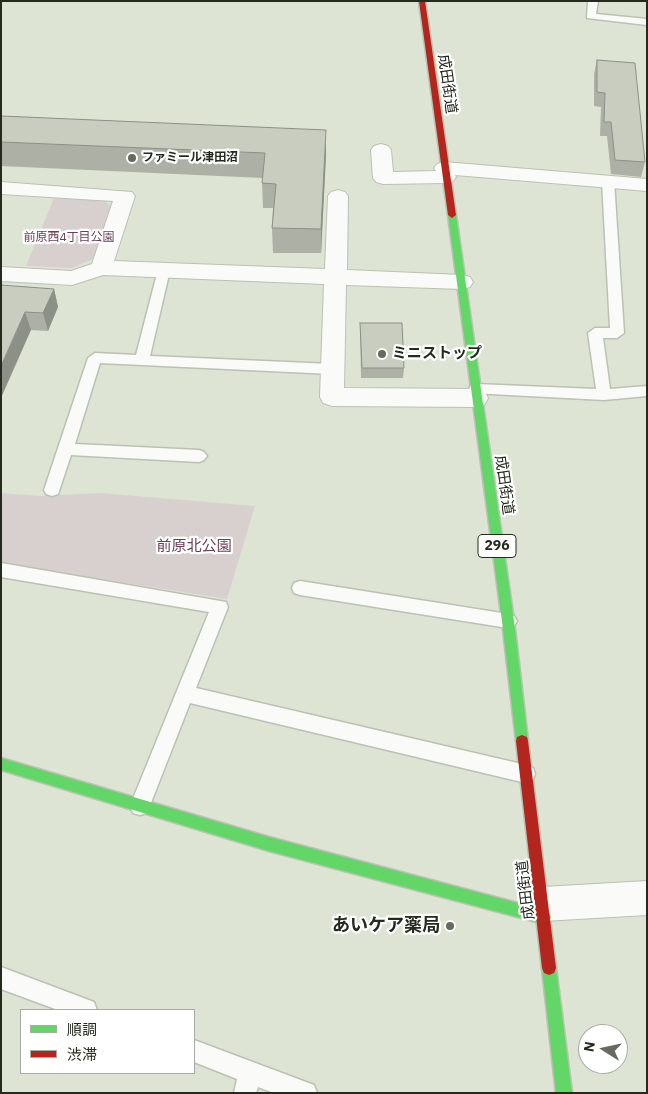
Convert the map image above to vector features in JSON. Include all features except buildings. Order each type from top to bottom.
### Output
[{"type":"main road","name":"成田街道","points":[[422,1],[508,621],[564,1093]]},
{"type":"main road","points":[[1,764],[269,844],[543,910]]},
{"type":"street","points":[[380,150],[383,178],[445,173],[608,181],[647,185]]},
{"type":"street","points":[[1,188],[125,196],[101,268]]},
{"type":"street","points":[[338,196],[332,397],[476,394]]},
{"type":"street","points":[[1,274],[72,278],[101,268],[462,282]]},
{"type":"street","points":[[543,910],[647,898]]},
{"type":"lane","points":[[593,1],[591,16],[647,22]]},
{"type":"lane","points":[[604,395],[596,333],[617,333],[608,181]]},
{"type":"lane","points":[[142,360],[164,270]]},
{"type":"lane","points":[[52,490],[67,449],[95,358],[332,369]]},
{"type":"lane","points":[[476,394],[604,395],[647,392]]},
{"type":"lane","points":[[67,449],[198,456]]},
{"type":"lane","points":[[1,570],[220,607],[140,806]]},
{"type":"lane","points":[[300,588],[508,621]]},
{"type":"lane","points":[[186,694],[526,774]]},
{"type":"lane","points":[[1,978],[83,1009]]},
{"type":"lane","points":[[195,1053],[247,1083],[306,1093]]},
{"type":"green space","name":"前原西4丁目公園","points":[[54,198],[104,200],[111,207],[93,259],[72,268],[26,266]]},
{"type":"green space","name":"前原北公園","points":[[1,493],[41,496],[100,493],[255,506],[227,599],[1,563]]},
{"type":"traffic: fast","points":[[452,215],[508,621],[522,741]]},
{"type":"traffic: fast","points":[[1,764],[269,844],[544,917]]},
{"type":"traffic: fast","points":[[549,968],[564,1093]]},
{"type":"traffic: jam","points":[[422,1],[452,215]]},
{"type":"traffic: jam","points":[[522,741],[549,968]]},
{"type":"place","name":"ファミール津田沼","points":[[132,158]]},
{"type":"place","name":"ミニストップ","points":[[382,354]]},
{"type":"place","name":"あいケア薬局","points":[[450,926]]}]
